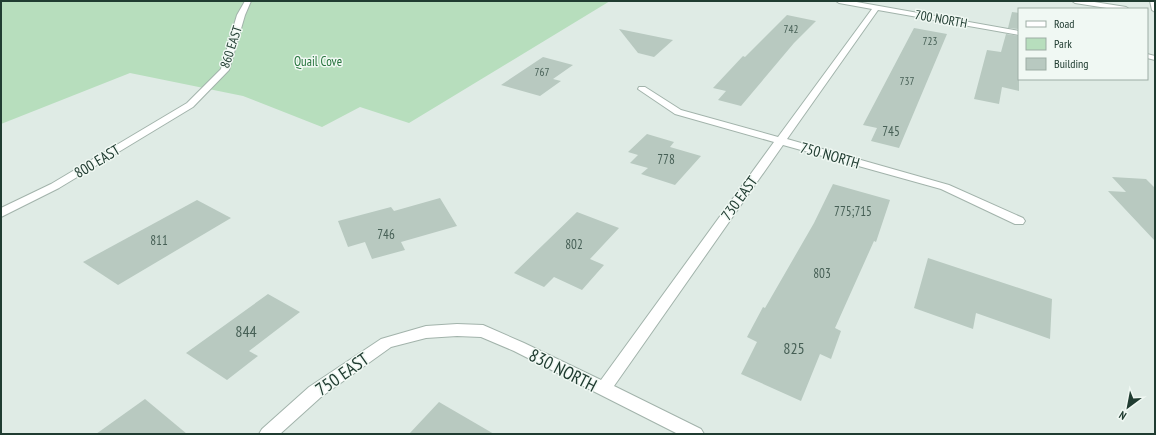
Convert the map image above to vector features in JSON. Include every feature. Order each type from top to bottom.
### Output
[{"type":"street","name":"860 EAST","points":[[190,105],[225,70],[241,15],[248,1]]},
{"type":"street","name":"700 NORTH","points":[[839,1],[1018,33]]},
{"type":"street","points":[[1075,1],[1120,8]]},
{"type":"street","points":[[1153,1],[1155,10]]},
{"type":"street","name":"730 EAST","points":[[603,389],[876,8]]},
{"type":"street","name":"750 NORTH","points":[[642,89],[678,112],[945,187],[1019,221]]},
{"type":"street","name":"800 EAST","points":[[1,213],[55,186],[190,105]]},
{"type":"street","name":"830 NORTH","points":[[426,332],[457,330],[483,332],[519,347],[694,434]]},
{"type":"street","name":"750 EAST","points":[[268,434],[315,392],[386,343],[426,332]]},
{"type":"green space","name":"Quail Cove","points":[[1,1],[610,1],[409,123],[360,107],[322,127],[243,96],[130,73],[1,124]]},
{"type":"building","points":[[1012,12],[1018,13],[1018,29],[1008,28]]},
{"type":"building","points":[[787,15],[816,21],[794,43],[741,106],[718,100],[726,91],[713,88],[743,56],[745,57]]},
{"type":"building","points":[[914,28],[947,34],[899,148],[871,141],[877,128],[863,125]]},
{"type":"building","points":[[619,29],[673,40],[654,57],[638,53]]},
{"type":"building","points":[[1006,34],[1018,36],[1019,91],[1002,87],[999,104],[974,99],[987,50],[1001,52]]},
{"type":"building","points":[[543,57],[573,65],[553,79],[561,81],[540,96],[501,85]]},
{"type":"building","points":[[647,134],[674,142],[670,147],[701,156],[675,185],[641,174],[648,168],[630,163],[638,155],[628,152]]},
{"type":"building","points":[[1112,177],[1146,179],[1155,188],[1155,241],[1108,191],[1126,192]]},
{"type":"building","points":[[833,184],[890,200],[876,242],[874,241],[835,328],[841,331],[831,359],[820,354],[801,401],[741,374],[757,342],[747,337],[763,307],[765,308],[814,223]]},
{"type":"building","points":[[440,198],[457,226],[401,242],[405,250],[372,259],[365,242],[348,247],[338,221],[391,207],[394,211]]},
{"type":"building","points":[[197,200],[231,218],[118,285],[83,262]]},
{"type":"building","points":[[577,212],[619,228],[590,259],[604,265],[582,290],[554,277],[544,287],[514,273]]},
{"type":"building","points":[[928,258],[1052,299],[1050,339],[976,313],[973,329],[914,308]]},
{"type":"building","points":[[268,294],[300,312],[249,351],[258,356],[227,380],[186,353]]},
{"type":"building","points":[[145,399],[187,434],[96,434]]},
{"type":"building","points":[[439,402],[494,434],[409,434]]}]
